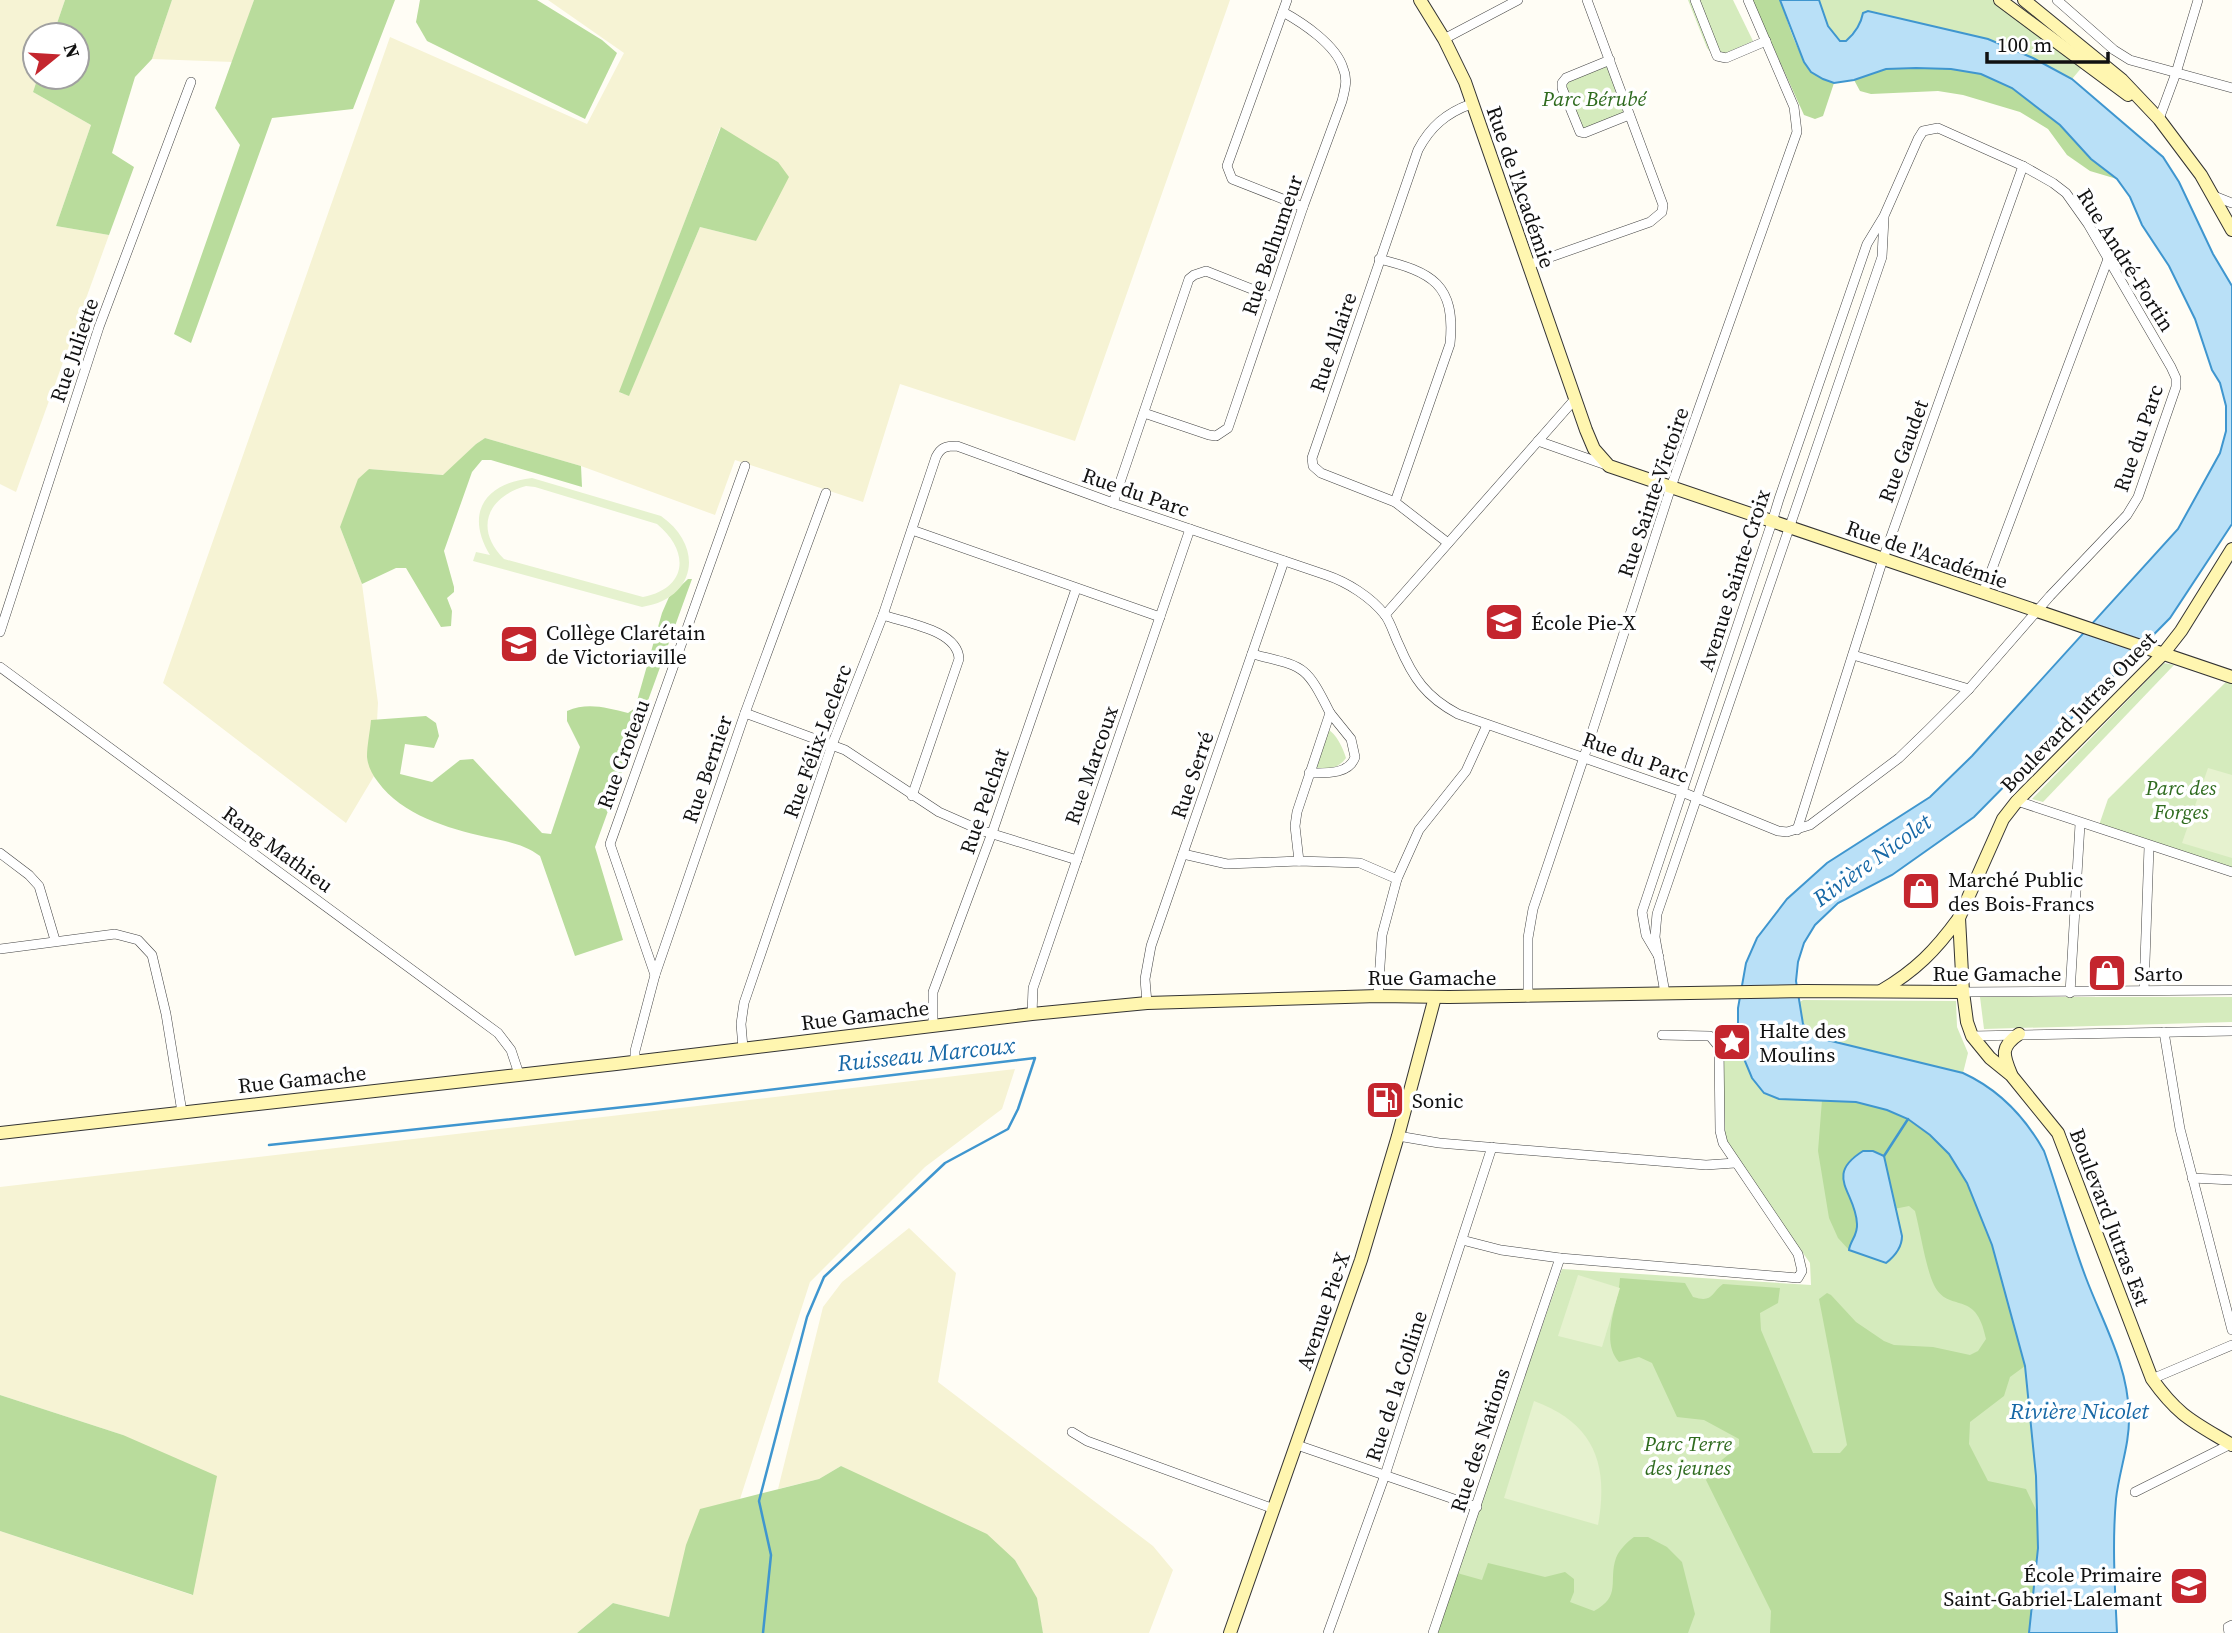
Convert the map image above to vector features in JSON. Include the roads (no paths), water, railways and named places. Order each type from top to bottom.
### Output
[{"type":"street","points":[[1287,0],[1227,166],[1232,179],[1303,207]]},
{"type":"street","name":"Rue de l'Académie","points":[[1420,0],[1444,39],[1465,82],[1575,399],[1594,449],[1609,466]]},
{"type":"street","points":[[1444,39],[1500,7],[1518,0]]},
{"type":"street","points":[[1528,265],[1650,222],[1662,212],[1663,205],[1587,0]]},
{"type":"street","points":[[1695,0],[1717,56],[1727,58],[1766,41],[1748,0]]},
{"type":"street","points":[[2000,0],[2159,119],[2187,154],[2232,230]]},
{"type":"street","points":[[2024,0],[2122,80],[2143,105]]},
{"type":"street","points":[[2057,0],[2123,56],[2232,88]]},
{"type":"street","points":[[2159,119],[2198,0]]},
{"type":"street","name":"Rue Belhumeur","points":[[1144,413],[1209,435],[1216,436],[1228,428],[1342,100],[1346,86],[1340,61],[1304,25],[1283,12]]},
{"type":"street","name":"Rue Sainte-Victoire","points":[[1528,997],[1529,922],[1671,487],[1794,142],[1797,124],[1794,107],[1766,41]]},
{"type":"street","points":[[1611,61],[1566,78],[1562,88],[1580,132],[1584,133],[1629,115]]},
{"type":"street","name":"Rue Juliette","points":[[0,632],[99,327],[191,82]]},
{"type":"street","name":"Rue Allaire","points":[[1448,543],[1395,502],[1321,473],[1313,466],[1312,458],[1412,165],[1424,139],[1447,115],[1471,104]]},
{"type":"street","name":"Rue André-Fortin","points":[[1923,131],[1938,128],[2023,166],[2066,193],[2174,372]]},
{"type":"street","name":"Avenue Sainte-Croix","points":[[1659,957],[1646,935],[1642,912],[1867,244],[1884,216],[1923,131]]},
{"type":"street","name":"Rue Gaudet","points":[[1797,830],[1883,559],[2023,166]]},
{"type":"street","points":[[2214,196],[2232,203]]},
{"type":"street","name":"Avenue Sainte-Croix","points":[[1665,993],[1655,937],[1657,915],[1882,257],[1884,216]]},
{"type":"street","points":[[1379,259],[1409,266],[1431,277],[1446,298],[1452,326],[1450,344],[1395,502]]},
{"type":"street","points":[[1983,593],[2108,259]]},
{"type":"street","points":[[1113,503],[1189,279],[1206,271],[1272,296]]},
{"type":"street","points":[[1822,372],[1841,378]]},
{"type":"street","name":"Rue du Parc","points":[[940,449],[957,446],[1348,584],[1385,615],[1415,678],[1424,691],[1446,708],[1487,725],[1682,792],[1778,831],[1797,830],[1827,814],[1899,758],[1969,690],[2037,611],[2133,508],[2176,387],[2174,372]]},
{"type":"street","points":[[1385,615],[1575,399]]},
{"type":"street","name":"Rue de l'Académie","points":[[1538,441],[2232,677]]},
{"type":"street","name":"Rue Félix-Leclerc","points":[[743,1048],[741,1024],[744,1003],[832,745],[883,615],[940,449]]},
{"type":"street","name":"Rue Croteau","points":[[655,975],[610,844],[745,466]]},
{"type":"street","name":"Rue Bernier","points":[[635,1061],[635,1051],[655,975],[745,713],[826,493]]},
{"type":"street","name":"Rue Marcoux","points":[[1032,1014],[1034,988],[1190,529]]},
{"type":"street","points":[[912,530],[1160,617]]},
{"type":"street","name":"Boulevard Jutras Ouest","points":[[1963,992],[1959,918],[2003,819],[2017,801],[2163,654],[2181,631],[2231,552]]},
{"type":"street","name":"Rue Serré","points":[[1147,1003],[1147,960],[1284,561]]},
{"type":"street","name":"Rue Pelchat","points":[[933,1025],[933,992],[992,833],[1076,589]]},
{"type":"street","points":[[883,615],[947,637],[959,650],[959,659],[912,796]]},
{"type":"street","points":[[2181,631],[2183,652],[2193,664]]},
{"type":"street","points":[[1252,654],[1296,665],[1304,670],[1330,713],[1351,739],[1355,750],[1354,762],[1342,770],[1309,774]]},
{"type":"street","points":[[1853,655],[1969,690]]},
{"type":"street","name":"Rang Mathieu","points":[[0,667],[498,1033],[511,1050],[519,1074]]},
{"type":"street","points":[[745,713],[856,755],[939,812],[992,833],[1077,860]]},
{"type":"street","points":[[1299,861],[1295,826],[1297,812],[1330,713]]},
{"type":"street","points":[[1378,996],[1382,935],[1397,879],[1419,830],[1466,771],[1487,725]]},
{"type":"street","points":[[2017,801],[2232,872]]},
{"type":"street","points":[[2070,993],[2080,824]]},
{"type":"street","points":[[2144,990],[2150,847]]},
{"type":"street","points":[[0,853],[39,886],[55,940]]},
{"type":"street","points":[[1183,854],[1227,864],[1299,861],[1360,863],[1397,879]]},
{"type":"street","points":[[1881,991],[1907,976],[1928,958],[1959,918]]},
{"type":"street","points":[[0,949],[115,934],[128,936],[147,947],[155,963],[166,1014],[182,1112]]},
{"type":"street","name":"Rue Gamache","points":[[0,1133],[933,1025],[1147,1003],[1378,996],[2232,990]]},
{"type":"street","name":"Boulevard Jutras Est","points":[[1963,992],[1967,1023],[1972,1036],[2050,1120],[2066,1149],[2152,1379],[2175,1409],[2231,1445]]},
{"type":"street","name":"Avenue Pie-X","points":[[1230,1633],[1361,1260],[1435,997]]},
{"type":"street","points":[[1972,1036],[2232,1031]]},
{"type":"street","points":[[2164,1032],[2173,1094],[2192,1178],[2232,1330]]},
{"type":"street","points":[[2011,1075],[2004,1052],[2008,1042],[2019,1034]]},
{"type":"street","points":[[1462,1240],[1501,1250],[1560,1258],[1798,1278],[1802,1271],[1798,1254],[1723,1143],[1720,1131],[1719,1047],[1715,1040],[1705,1035],[1662,1035]]},
{"type":"street","points":[[1398,1136],[1439,1143],[1706,1165],[1735,1163]]},
{"type":"street","name":"Rue de la Colline","points":[[1328,1633],[1385,1475],[1492,1147]]},
{"type":"street","points":[[2192,1178],[2232,1180]]},
{"type":"street","name":"Rue des Nations","points":[[1433,1633],[1560,1258]]},
{"type":"street","points":[[2152,1379],[2232,1345]]},
{"type":"street","points":[[1072,1433],[1087,1441],[1274,1509]]},
{"type":"street","points":[[1297,1445],[1477,1507]]},
{"type":"street","points":[[2135,1492],[2231,1445]]},
{"type":"water","name":"Rivière Nicolet","points":[[1780,0],[1819,0],[1828,26],[1840,41],[1849,38],[1859,25],[1863,13],[1868,11],[1988,39],[2033,58],[2072,79],[2163,157],[2179,182],[2213,254],[2232,286],[2232,524],[2170,618],[1974,817],[1892,875],[1838,903],[1815,925],[1804,943],[1796,981],[1803,1024],[1811,1032],[1823,1039],[1963,1073],[1988,1087],[2010,1105],[2044,1151],[2080,1262],[2114,1345],[2128,1397],[2128,1436],[2117,1489],[2115,1516],[2117,1633],[2029,1633],[2038,1548],[2036,1476],[2025,1366],[1992,1245],[1967,1183],[1949,1154],[1930,1135],[1908,1119],[1856,1102],[1779,1099],[1764,1093],[1752,1078],[1742,1054],[1738,1008],[1746,963],[1757,938],[1787,899],[1827,863],[1930,797],[1972,756],[2178,529],[2220,453],[2226,431],[2226,406],[2195,319],[2169,266],[2142,225],[2130,197],[2117,179],[2091,159],[2060,125],[2012,88],[1981,74],[1951,69],[1916,68],[1886,69],[1854,80],[1834,83],[1823,79],[1811,72],[1804,62]]},
{"type":"water","points":[[1863,1151],[1873,1151],[1884,1156],[1902,1236],[1897,1251],[1886,1263],[1849,1250],[1857,1224],[1843,1177],[1851,1160]]},
{"type":"waterway","name":"Ruisseau Marcoux","points":[[269,1145],[652,1104],[1035,1058],[1018,1109],[1008,1129],[945,1163],[824,1277],[807,1317],[759,1501],[771,1555],[763,1633]]},
{"type":"waterway","points":[[1884,1156],[1908,1119]]},
{"type":"place","name":"École Pie-X","points":[[1504,622]]},
{"type":"place","name":"Collège Clarétain de Victoriaville","points":[[519,644]]},
{"type":"place","name":"Marché Public des Bois-Francs","points":[[1921,891]]},
{"type":"place","name":"Sarto","points":[[2107,973]]},
{"type":"place","name":"Halte des Moulins","points":[[1732,1042]]},
{"type":"place","name":"Sonic","points":[[1385,1100]]},
{"type":"place","name":"École Primaire Saint-Gabriel-Lalemant","points":[[2189,1586]]},
{"type":"park label","name":"Parc Bérubé","points":[[1594,98]]},
{"type":"park label","name":"Parc des Forges","points":[[2181,799]]},
{"type":"park label","name":"Parc Terre des jeunes","points":[[1688,1455]]}]
